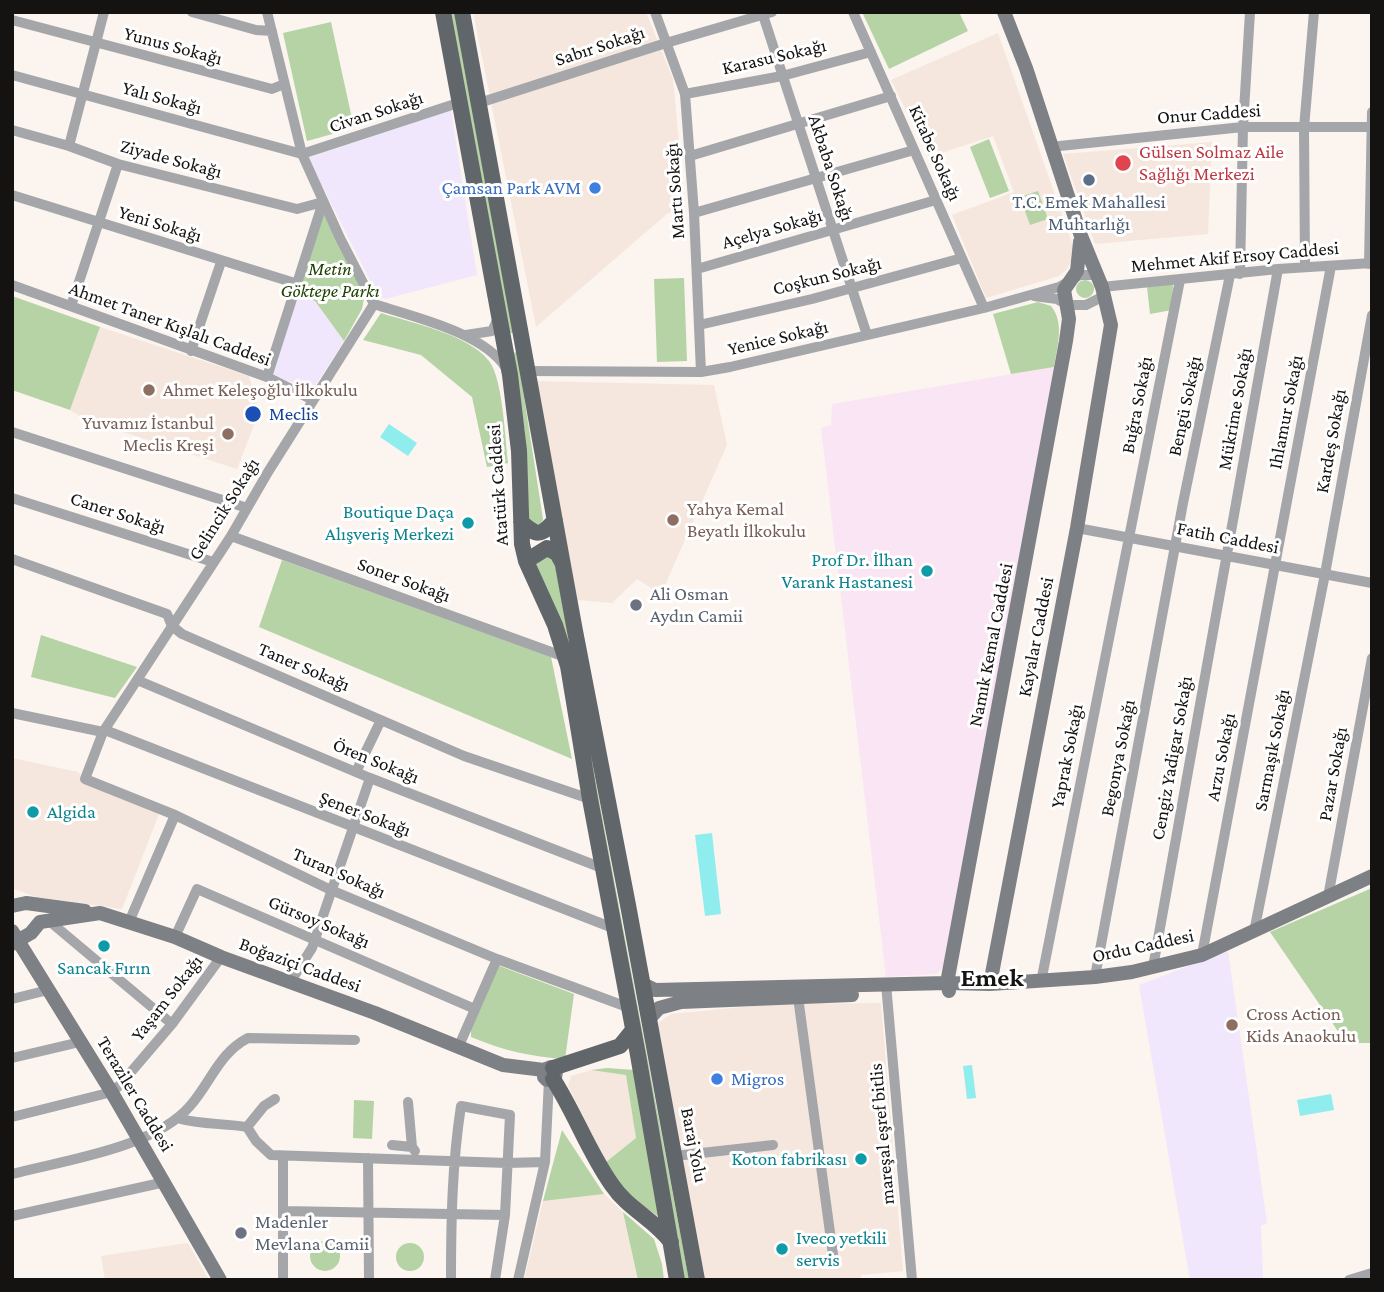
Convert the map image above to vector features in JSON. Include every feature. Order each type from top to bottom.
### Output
[{"type":"main road","name":"Atatürk Caddesi","points":[[443,12],[510,375],[519,451],[521,522],[526,561],[555,625],[565,657],[633,1030]]},
{"type":"main road","points":[[462,12],[562,562],[649,1018]]},
{"type":"main road","points":[[1004,12],[1022,57],[1080,236]]},
{"type":"main road","name":"Namık Kemal Caddesi","points":[[948,987],[1060,378],[1069,319],[1064,290],[1076,271],[1080,255],[1080,236]]},
{"type":"main road","name":"Kayalar Caddesi","points":[[990,984],[1077,528],[1111,325],[1100,286],[1080,236]]},
{"type":"main road","points":[[521,522],[533,533],[538,533],[543,532],[555,520]]},
{"type":"main road","points":[[526,561],[547,548],[557,553],[562,562]]},
{"type":"main road","name":"Ordu Caddesi","points":[[643,984],[655,990],[887,989],[1041,982],[1132,972],[1202,955],[1372,876]]},
{"type":"main road","points":[[17,901],[100,913]]},
{"type":"main road","points":[[14,938],[31,933],[44,921],[35,908],[17,901]]},
{"type":"main road","name":"Boğaziçi Caddesi","points":[[44,921],[100,913],[175,937],[503,1065],[550,1074]]},
{"type":"main road","name":"Teraziler Caddesi","points":[[14,938],[111,1091],[220,1280]]},
{"type":"main road","name":"Ordu Caddesi","points":[[649,1018],[659,1008],[681,1002],[798,997],[887,989]]},
{"type":"main road","name":"Baraj Yolu","points":[[649,1018],[698,1280]]},
{"type":"main road","points":[[633,1030],[620,1046],[550,1074],[612,1186],[637,1212],[655,1223],[672,1244]]},
{"type":"main road","name":"Baraj Yolu","points":[[633,1030],[677,1280]]},
{"type":"street","points":[[69,146],[104,12]]},
{"type":"street","points":[[192,12],[256,30],[272,31]]},
{"type":"street","points":[[267,12],[302,154],[374,304],[463,335],[492,352],[503,362],[510,375]]},
{"type":"street","name":"Martı Sokağı","points":[[655,12],[685,94],[694,213],[701,372]]},
{"type":"street","name":"Kitabe Sokağı","points":[[853,12],[984,308]]},
{"type":"street","name":"Bengü Sokağı","points":[[1175,546],[1235,274],[1250,12]]},
{"type":"street","points":[[1304,267],[1304,128],[1314,12]]},
{"type":"street","name":"Sabır Sokağı","points":[[479,103],[766,13]]},
{"type":"street","name":"Akbaba Sokağı","points":[[766,13],[782,76],[867,335]]},
{"type":"street","name":"Yunus Sokağı","points":[[12,20],[272,89],[284,84]]},
{"type":"street","name":"Karasu Sokağı","points":[[685,94],[782,76],[871,52]]},
{"type":"street","name":"Yalı Sokağı","points":[[12,75],[302,154]]},
{"type":"street","points":[[690,156],[891,96]]},
{"type":"street","name":"Civan Sokağı","points":[[302,154],[461,103]]},
{"type":"street","points":[[1370,263],[1372,112]]},
{"type":"street","name":"Onur Caddesi","points":[[1050,148],[1243,127],[1371,127]]},
{"type":"street","name":"Ziyade Sokağı","points":[[12,130],[69,146],[118,164],[297,209],[323,202]]},
{"type":"street","points":[[694,213],[914,150]]},
{"type":"street","points":[[71,306],[118,164]]},
{"type":"street","name":"Yeni Sokağı","points":[[12,195],[298,284]]},
{"type":"street","name":"Açelya Sokağı","points":[[697,269],[936,200]]},
{"type":"street","points":[[267,377],[323,202]]},
{"type":"street","name":"Coşkun Sokağı","points":[[699,325],[962,258]]},
{"type":"street","points":[[191,351],[221,261]]},
{"type":"street","name":"Mehmet Akif Ersoy Caddesi","points":[[1100,286],[1370,263]]},
{"type":"street","name":"Ihlamur Sokağı","points":[[1275,565],[1331,266]]},
{"type":"street","name":"Mükrime Sokağı","points":[[1226,556],[1278,269]]},
{"type":"street","name":"Yenice Sokağı","points":[[529,371],[701,372],[984,308],[1030,296],[1080,275],[1100,286]]},
{"type":"street","name":"Buğra Sokağı","points":[[1128,537],[1180,280]]},
{"type":"street","name":"Ahmet Taner Kışlalı Caddesi","points":[[12,285],[267,377],[313,400]]},
{"type":"street","points":[[1030,296],[1057,299],[1068,305],[1086,305],[1100,286]]},
{"type":"street","name":"Gelincik Sokağı","points":[[104,731],[231,536],[374,304]]},
{"type":"street","points":[[463,335],[492,331],[500,314]]},
{"type":"street","name":"Kardeş Sokağı","points":[[1325,574],[1372,315]]},
{"type":"street","points":[[12,432],[247,508]]},
{"type":"street","name":"Caner Sokağı","points":[[12,498],[213,562]]},
{"type":"street","name":"Fatih Caddesi","points":[[1077,528],[1372,583]]},
{"type":"street","name":"Soner Sokağı","points":[[231,536],[565,657]]},
{"type":"street","name":"Yaprak Sokağı","points":[[1041,982],[1128,537]]},
{"type":"street","name":"Begonya Sokağı","points":[[1095,977],[1175,546]]},
{"type":"street","name":"Cengiz Yadigar Sokağı","points":[[1153,967],[1226,556]]},
{"type":"street","name":"Taner Sokağı","points":[[12,558],[167,614],[172,626],[182,634],[464,756],[590,799]]},
{"type":"street","name":"Arzu Sokağı","points":[[1202,955],[1275,565]]},
{"type":"street","name":"Sarmaşık Sokağı","points":[[1254,932],[1325,574]]},
{"type":"street","name":"Pazar Sokağı","points":[[1328,897],[1372,658]]},
{"type":"street","name":"Ören Sokağı","points":[[137,680],[370,778],[602,868]]},
{"type":"street","name":"Şener Sokağı","points":[[12,713],[104,731],[613,928]]},
{"type":"street","points":[[356,772],[381,720]]},
{"type":"street","name":"Turan Sokağı","points":[[104,731],[85,779],[175,816],[331,890],[497,959],[630,1008]]},
{"type":"street","points":[[291,981],[315,940],[370,778]]},
{"type":"street","points":[[129,922],[175,816]]},
{"type":"street","name":"Gürsoy Sokağı","points":[[175,937],[197,889],[475,1009]]},
{"type":"street","points":[[44,921],[172,1024]]},
{"type":"street","name":"Yaşam Sokağı","points":[[111,1091],[119,1086],[172,1024],[221,957]]},
{"type":"street","points":[[458,1048],[497,959]]},
{"type":"street","name":"mareşal eşref bitlis","points":[[887,989],[912,1280]]},
{"type":"street","points":[[12,999],[48,990]]},
{"type":"street","points":[[798,997],[834,1262]]},
{"type":"street","points":[[12,1174],[140,1141],[177,1118],[190,1106],[233,1046],[248,1038],[355,1040]]},
{"type":"street","points":[[12,1058],[80,1042]]},
{"type":"street","points":[[518,1280],[545,1161],[550,1074]]},
{"type":"street","points":[[12,1117],[111,1091]]},
{"type":"street","points":[[247,1128],[264,1106],[275,1099]]},
{"type":"street","points":[[408,1102],[412,1147],[422,1160]]},
{"type":"street","points":[[451,1280],[454,1161],[461,1106],[510,1115],[505,1215],[495,1280]]},
{"type":"street","points":[[177,1118],[198,1124],[247,1128]]},
{"type":"street","points":[[247,1128],[271,1155],[507,1163],[545,1161]]},
{"type":"street","points":[[392,1145],[412,1147]]},
{"type":"street","points":[[675,1156],[773,1145]]},
{"type":"street","points":[[283,1156],[283,1280]]},
{"type":"street","points":[[368,1158],[369,1280]]},
{"type":"street","points":[[12,1216],[165,1182]]},
{"type":"street","points":[[283,1211],[505,1215]]},
{"type":"street","points":[[1349,1280],[1372,1272]]},
{"type":"shaded area","points":[[473,12],[646,12],[673,79],[685,207],[668,213],[536,327]]},
{"type":"shaded area","points":[[998,33],[1073,246],[1071,261],[1059,276],[986,298],[952,215],[1014,192],[993,136],[929,157],[891,80]]},
{"type":"shaded area","points":[[451,110],[477,275],[385,299],[378,296],[308,158]]},
{"type":"shaded area","points":[[1212,142],[1208,234],[1095,244],[1063,154]]},
{"type":"shaded area","points":[[297,294],[315,301],[344,341],[313,389],[272,376]]},
{"type":"shaded area","name":"Ahmet Keleşoğlu İlkokulu","points":[[100,327],[249,376],[259,412],[237,469],[86,420],[70,410]]},
{"type":"shaded area","points":[[1054,367],[945,965],[937,974],[886,977],[821,428],[831,425],[832,404]]},
{"type":"shaded area","points":[[534,381],[714,385],[727,445],[661,594],[637,579],[612,603],[577,600]]},
{"type":"shaded area","points":[[12,758],[78,772],[84,780],[159,814],[122,909],[36,897],[12,888]]},
{"type":"shaded area","points":[[1228,951],[1267,1223],[1261,1226],[1263,1280],[1190,1280],[1139,985]]},
{"type":"shaded area","points":[[881,1003],[903,1271],[861,1275],[861,1280],[705,1280],[658,1023],[671,1014],[775,1004]]},
{"type":"shaded area","points":[[591,1070],[626,1074],[636,1138],[606,1162],[568,1086],[571,1076]]},
{"type":"shaded area","points":[[604,1194],[623,1212],[638,1280],[524,1280],[543,1201]]},
{"type":"shaded area","points":[[188,1243],[209,1280],[105,1280],[101,1256]]},
{"type":"green space","points":[[447,12],[454,12],[513,333],[508,333]]},
{"type":"green space","points":[[862,12],[959,12],[968,31],[889,69]]},
{"type":"green space","points":[[331,22],[354,128],[307,141],[283,33]]},
{"type":"green space","points":[[989,139],[1009,191],[990,198],[970,147]]},
{"type":"green space","points":[[1038,191],[1048,219],[1030,225],[1020,197]]},
{"type":"green space","name":"Metin Göktepe Parkı","points":[[322,210],[365,294],[362,309],[344,341],[315,301],[297,294]]},
{"type":"green space","points":[[684,278],[687,361],[657,362],[654,279]]},
{"type":"green space","points":[[1085,280],[1091,283],[1094,289],[1091,295],[1085,298],[1079,295],[1076,289],[1079,283]]},
{"type":"green space","points":[[1173,284],[1172,310],[1150,314],[1147,287]]},
{"type":"green space","points":[[12,296],[100,327],[70,410],[12,390]]},
{"type":"green space","points":[[1038,302],[1051,306],[1058,320],[1059,335],[1054,367],[1011,374],[993,314]]},
{"type":"green space","points":[[381,313],[454,337],[480,352],[489,361],[500,395],[508,463],[487,467],[472,397],[421,355],[363,340]]},
{"type":"green space","points":[[517,352],[543,519],[540,527],[529,522],[525,433],[512,353]]},
{"type":"green space","points":[[546,555],[554,559],[689,1280],[682,1280],[600,834],[536,565],[537,559]]},
{"type":"green space","points":[[282,560],[551,657],[572,759],[259,627]]},
{"type":"green space","points":[[41,635],[137,667],[115,698],[31,677]]},
{"type":"green space","points":[[1372,888],[1372,1043],[1346,1043],[1270,932]]},
{"type":"green space","points":[[497,965],[574,994],[565,1059],[517,1052],[471,1037],[471,1027]]},
{"type":"green space","points":[[591,1070],[635,1070],[659,1217],[626,1195],[606,1162],[636,1138],[626,1075]]},
{"type":"green space","points":[[354,1100],[374,1101],[372,1139],[353,1138]]},
{"type":"green space","points":[[562,1130],[604,1194],[543,1201]]},
{"type":"green space","points":[[623,1212],[654,1239],[664,1280],[638,1280]]},
{"type":"green space","points":[[325,1241],[335,1246],[340,1256],[335,1266],[325,1271],[315,1266],[310,1256],[315,1246]]},
{"type":"green space","points":[[410,1243],[420,1247],[424,1257],[420,1267],[410,1271],[400,1267],[396,1257],[400,1247]]},
{"type":"water","points":[[389,424],[417,443],[408,456],[380,437]]},
{"type":"water","points":[[712,833],[721,914],[705,916],[695,835]]},
{"type":"water","points":[[972,1065],[976,1098],[967,1099],[963,1066]]},
{"type":"water","points":[[1331,1094],[1334,1110],[1300,1116],[1297,1100]]},
{"type":"place","name":"Gülsen Solmaz Aile Sağlığı Merkezi","points":[[1123,163]]},
{"type":"place","name":"T.C. Emek Mahallesi Muhtarlığı","points":[[1089,180]]},
{"type":"place","name":"Çamsan Park AVM","points":[[595,188]]},
{"type":"place","name":"Ahmet Keleşoğlu İlkokulu","points":[[149,390]]},
{"type":"place","name":"Meclis","points":[[253,414]]},
{"type":"place","name":"Yuvamız İstanbul Meclis Kreşi","points":[[228,434]]},
{"type":"place","name":"Yahya Kemal Beyatlı İlkokulu","points":[[673,520]]},
{"type":"place","name":"Boutique Daça Alışveriş Merkezi","points":[[468,523]]},
{"type":"place","name":"Prof Dr. İlhan Varank Hastanesi","points":[[927,571]]},
{"type":"place","name":"Ali Osman Aydın Camii","points":[[636,605]]},
{"type":"place","name":"Algida","points":[[33,812]]},
{"type":"place","name":"Sancak Fırın","points":[[104,946]]},
{"type":"place","name":"Cross Action Kids Anaokulu","points":[[1232,1025]]},
{"type":"place","name":"Migros","points":[[717,1079]]},
{"type":"place","name":"Koton fabrikası","points":[[861,1159]]},
{"type":"place","name":"Madenler Mevlana Camii","points":[[241,1233]]},
{"type":"place","name":"Iveco yetkili servis","points":[[782,1249]]},
{"type":"district","name":"Emek","points":[[992,978]]}]
